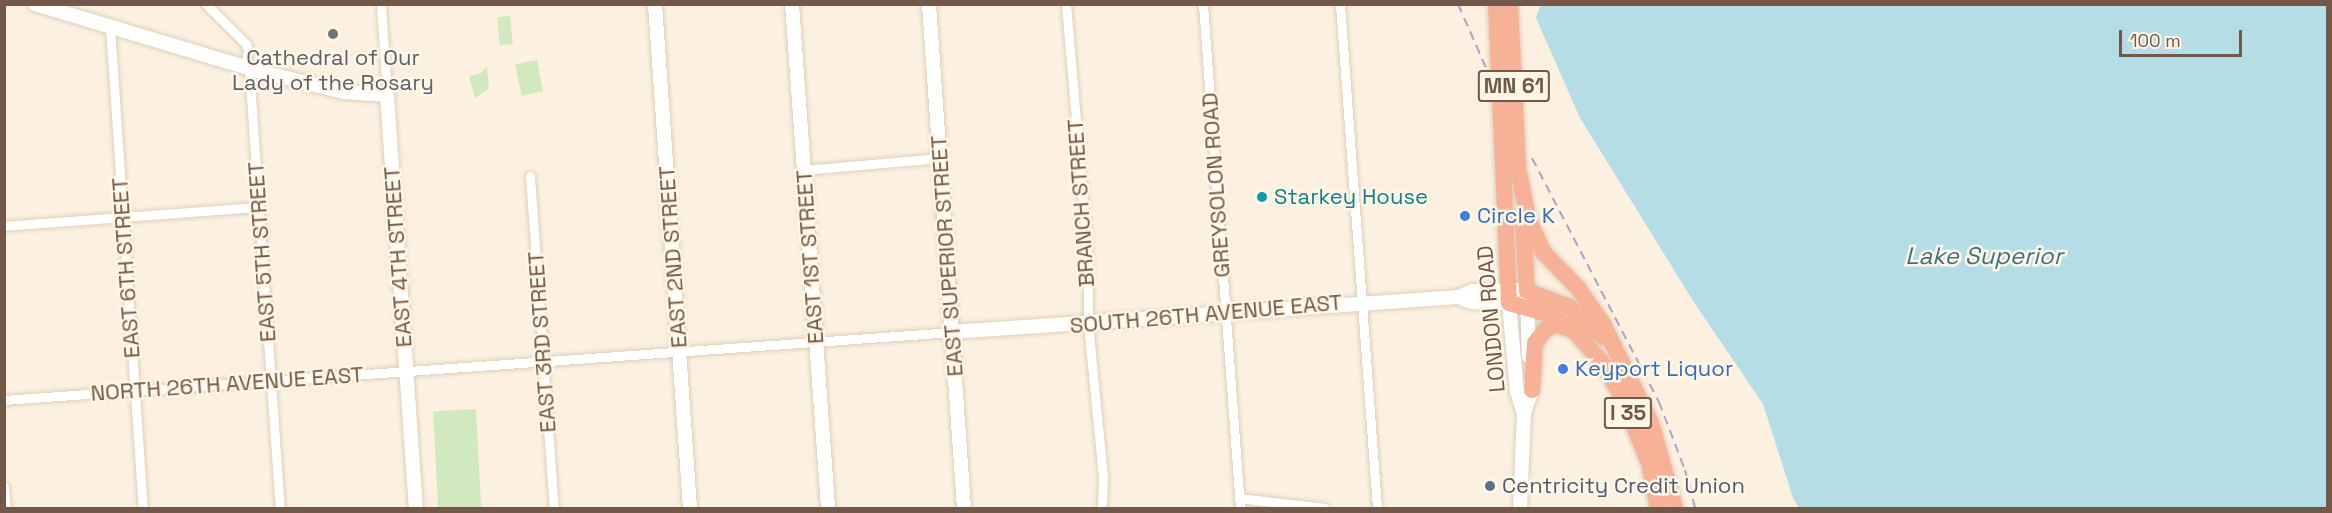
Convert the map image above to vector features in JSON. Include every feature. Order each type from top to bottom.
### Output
[{"type":"highway","name":"LONDON ROAD","points":[[1496,4],[1509,297]]},
{"type":"highway","name":"MN 61","points":[[1510,4],[1518,168]]},
{"type":"highway","name":"LONDON ROAD","points":[[1518,168],[1527,299]]},
{"type":"highway","points":[[1518,168],[1528,218],[1537,242],[1586,298],[1604,324],[1620,359]]},
{"type":"highway","points":[[1509,297],[1527,299]]},
{"type":"highway","name":"I 35","points":[[1527,299],[1573,330],[1601,361],[1622,397],[1649,463],[1658,508]]},
{"type":"highway","name":"I 35","points":[[1527,299],[1569,308],[1589,323],[1620,359],[1651,423],[1675,508]]},
{"type":"highway","points":[[1532,390],[1535,344],[1545,330],[1556,324],[1573,330]]},
{"type":"street","points":[[35,4],[247,68],[344,92],[387,95]]},
{"type":"street","name":"EAST 5TH STREET","points":[[206,4],[246,44],[248,50],[247,68],[280,508]]},
{"type":"street","name":"EAST 4TH STREET","points":[[381,4],[416,508]]},
{"type":"street","name":"EAST 2ND STREET","points":[[655,4],[690,508]]},
{"type":"street","name":"EAST 1ST STREET","points":[[792,4],[828,508]]},
{"type":"street","name":"EAST SUPERIOR STREET","points":[[929,4],[964,508]]},
{"type":"street","name":"BRANCH STREET","points":[[1066,4],[1088,260],[1088,324],[1103,476],[1102,508]]},
{"type":"street","name":"GREYSOLON ROAD","points":[[1203,4],[1239,503]]},
{"type":"street","points":[[1340,4],[1377,508]]},
{"type":"street","name":"EAST 6TH STREET","points":[[110,27],[143,508]]},
{"type":"street","points":[[803,170],[941,158]]},
{"type":"street","name":"EAST 3RD STREET","points":[[530,176],[554,508]]},
{"type":"street","points":[[4,226],[259,207]]},
{"type":"street","name":"SOUTH 26TH AVENUE EAST","points":[[952,332],[1460,297],[1472,291],[1509,297]]},
{"type":"street","name":"LONDON ROAD","points":[[1509,297],[1517,393],[1524,413]]},
{"type":"street","name":"LONDON ROAD","points":[[1520,508],[1524,413],[1532,390],[1527,299]]},
{"type":"street","name":"NORTH 26TH AVENUE EAST","points":[[4,400],[952,332]]},
{"type":"street","points":[[4,487],[6,508]]},
{"type":"street","points":[[1239,503],[1324,508]]},
{"type":"green space","points":[[510,16],[513,44],[500,45],[497,17]]},
{"type":"green space","points":[[537,60],[543,91],[522,96],[515,64]]},
{"type":"green space","points":[[487,66],[489,89],[475,98],[469,76],[481,73]]},
{"type":"green space","points":[[476,409],[481,508],[438,508],[433,411]]},
{"type":"water","name":"Lake Superior","points":[[1541,4],[2327,5],[2327,508],[1799,508],[1793,498],[1763,404],[1695,304],[1580,118],[1536,18]]},
{"type":"railway","points":[[1458,4],[1490,77]]},
{"type":"railway","points":[[1532,158],[1659,402],[1685,470],[1695,508]]},
{"type":"place","name":"Cathedral of Our Lady of the Rosary","points":[[333,34]]},
{"type":"place","name":"Starkey House","points":[[1262,197]]},
{"type":"place","name":"Circle K","points":[[1465,216]]},
{"type":"place","name":"Keyport Liquor","points":[[1563,369]]},
{"type":"place","name":"Centricity Credit Union","points":[[1490,486]]}]
